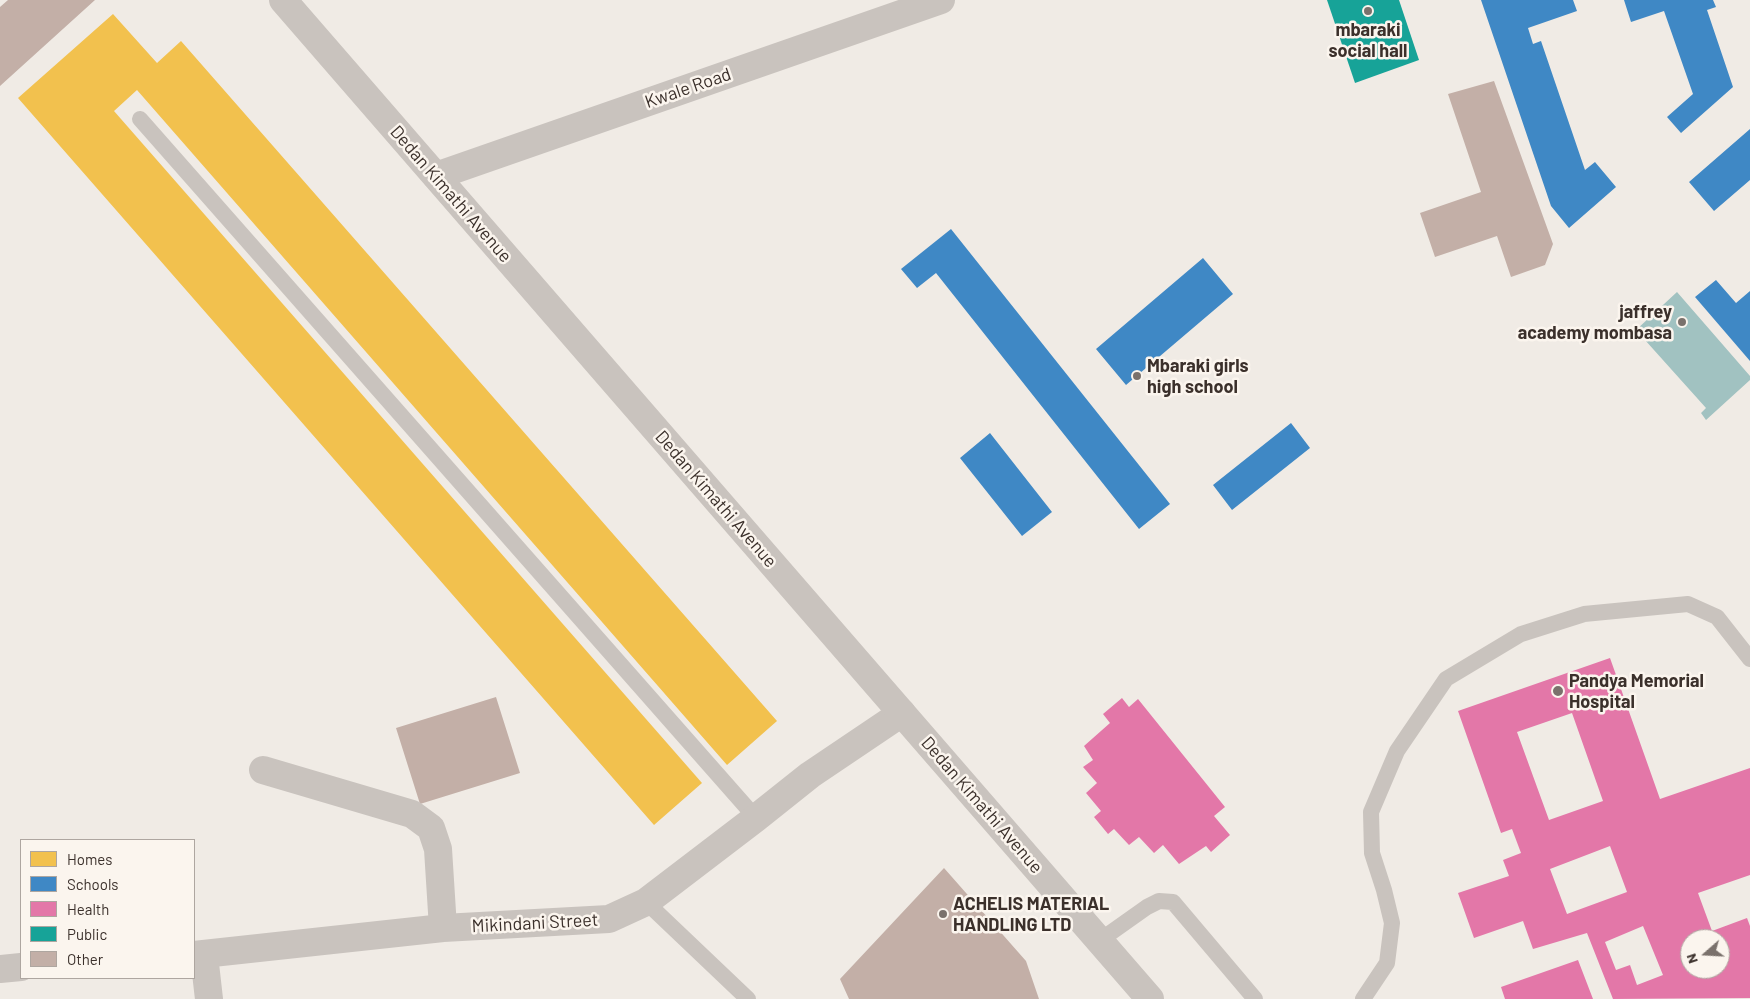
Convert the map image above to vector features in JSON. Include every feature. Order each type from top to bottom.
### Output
[{"type":"street","name":"Dedan Kimathi Avenue","points":[[283,0],[1150,999]]},
{"type":"street","name":"Kwale Road","points":[[436,176],[941,0]]},
{"type":"street","name":"Mikindani Street","points":[[199,955],[443,928],[609,919],[646,902],[810,775],[902,713]]},
{"type":"street","points":[[263,770],[412,814],[431,828],[438,849],[443,928]]},
{"type":"street","points":[[199,955],[209,999]]},
{"type":"street","points":[[0,969],[20,967]]},
{"type":"lane","points":[[140,119],[756,818]]},
{"type":"lane","points":[[1363,999],[1387,963],[1392,924],[1384,890],[1372,853],[1371,812],[1397,751],[1446,679],[1521,634],[1584,614],[1688,604],[1717,617],[1748,654],[1750,659]]},
{"type":"lane","points":[[646,902],[748,999]]},
{"type":"lane","points":[[1100,941],[1147,907],[1159,902],[1173,902],[1255,999]]},
{"type":"water","points":[[1677,292],[1750,376],[1750,380],[1706,420],[1701,413],[1706,408],[1636,330]]},
{"type":"building: Homes","points":[[113,14],[157,63],[181,41],[777,721],[727,765],[137,90],[114,111],[702,783],[654,825],[18,98]]},
{"type":"building: Schools","points":[[1481,0],[1573,0],[1577,11],[1528,28],[1533,44],[1541,41],[1585,170],[1595,162],[1616,187],[1569,228],[1551,206]]},
{"type":"building: Schools","points":[[1624,0],[1713,0],[1716,7],[1707,10],[1733,87],[1681,133],[1667,117],[1693,94],[1664,11],[1631,22]]},
{"type":"building: Schools","points":[[1750,129],[1750,180],[1714,211],[1689,182]]},
{"type":"building: Schools","points":[[951,229],[1170,504],[1139,529],[936,273],[917,288],[901,269]]},
{"type":"building: Schools","points":[[1203,258],[1233,294],[1126,385],[1096,349]]},
{"type":"building: Schools","points":[[1716,280],[1736,303],[1750,291],[1750,361],[1695,297]]},
{"type":"building: Schools","points":[[1291,423],[1310,448],[1232,510],[1213,485]]},
{"type":"building: Schools","points":[[990,433],[1052,512],[1022,536],[960,458]]},
{"type":"building: Health","points":[[1610,658],[1660,799],[1750,768],[1750,875],[1698,893],[1711,929],[1680,929],[1680,979],[1730,979],[1730,929],[1717,929],[1747,918],[1750,926],[1750,998],[1613,999],[1587,933],[1533,949],[1523,921],[1474,938],[1458,893],[1509,876],[1503,860],[1521,853],[1512,829],[1501,833],[1458,711]],"holes":[[[1572,713],[1603,801],[1549,820],[1517,732]],[[1610,846],[1627,892],[1567,914],[1550,869]],[[1643,926],[1663,975],[1637,985],[1630,965],[1616,970],[1605,942]]]},
{"type":"building: Health","points":[[1122,698],[1129,707],[1138,699],[1225,807],[1214,816],[1230,835],[1211,852],[1206,846],[1179,864],[1163,845],[1154,853],[1139,837],[1129,845],[1114,829],[1108,834],[1094,817],[1101,811],[1086,793],[1097,783],[1083,767],[1093,760],[1084,746],[1110,723],[1103,714]]},
{"type":"building: Health","points":[[1578,960],[1593,999],[1505,999],[1501,987]]},
{"type":"building: Public","points":[[1327,0],[1399,0],[1419,60],[1355,83]]},
{"type":"building: Other","points":[[8,0],[95,0],[0,86],[0,7]]},
{"type":"building: Other","points":[[1494,81],[1553,244],[1545,265],[1511,277],[1497,236],[1435,257],[1420,213],[1481,192],[1448,94]]},
{"type":"building: Other","points":[[496,697],[520,773],[420,804],[396,728]]},
{"type":"building: Other","name":"ACHELIS MATERIAL HANDLING LTD","points":[[944,868],[1026,961],[1039,999],[849,999],[840,979]]},
{"type":"place","name":"mbaraki social hall","points":[[1368,11]]},
{"type":"place","name":"jaffrey academy mombasa","points":[[1682,322]]},
{"type":"place","name":"Mbaraki girls high school","points":[[1137,376]]},
{"type":"place","name":"Pandya Memorial Hospital","points":[[1558,691]]},
{"type":"place","name":"ACHELIS MATERIAL HANDLING LTD","points":[[943,914]]}]
